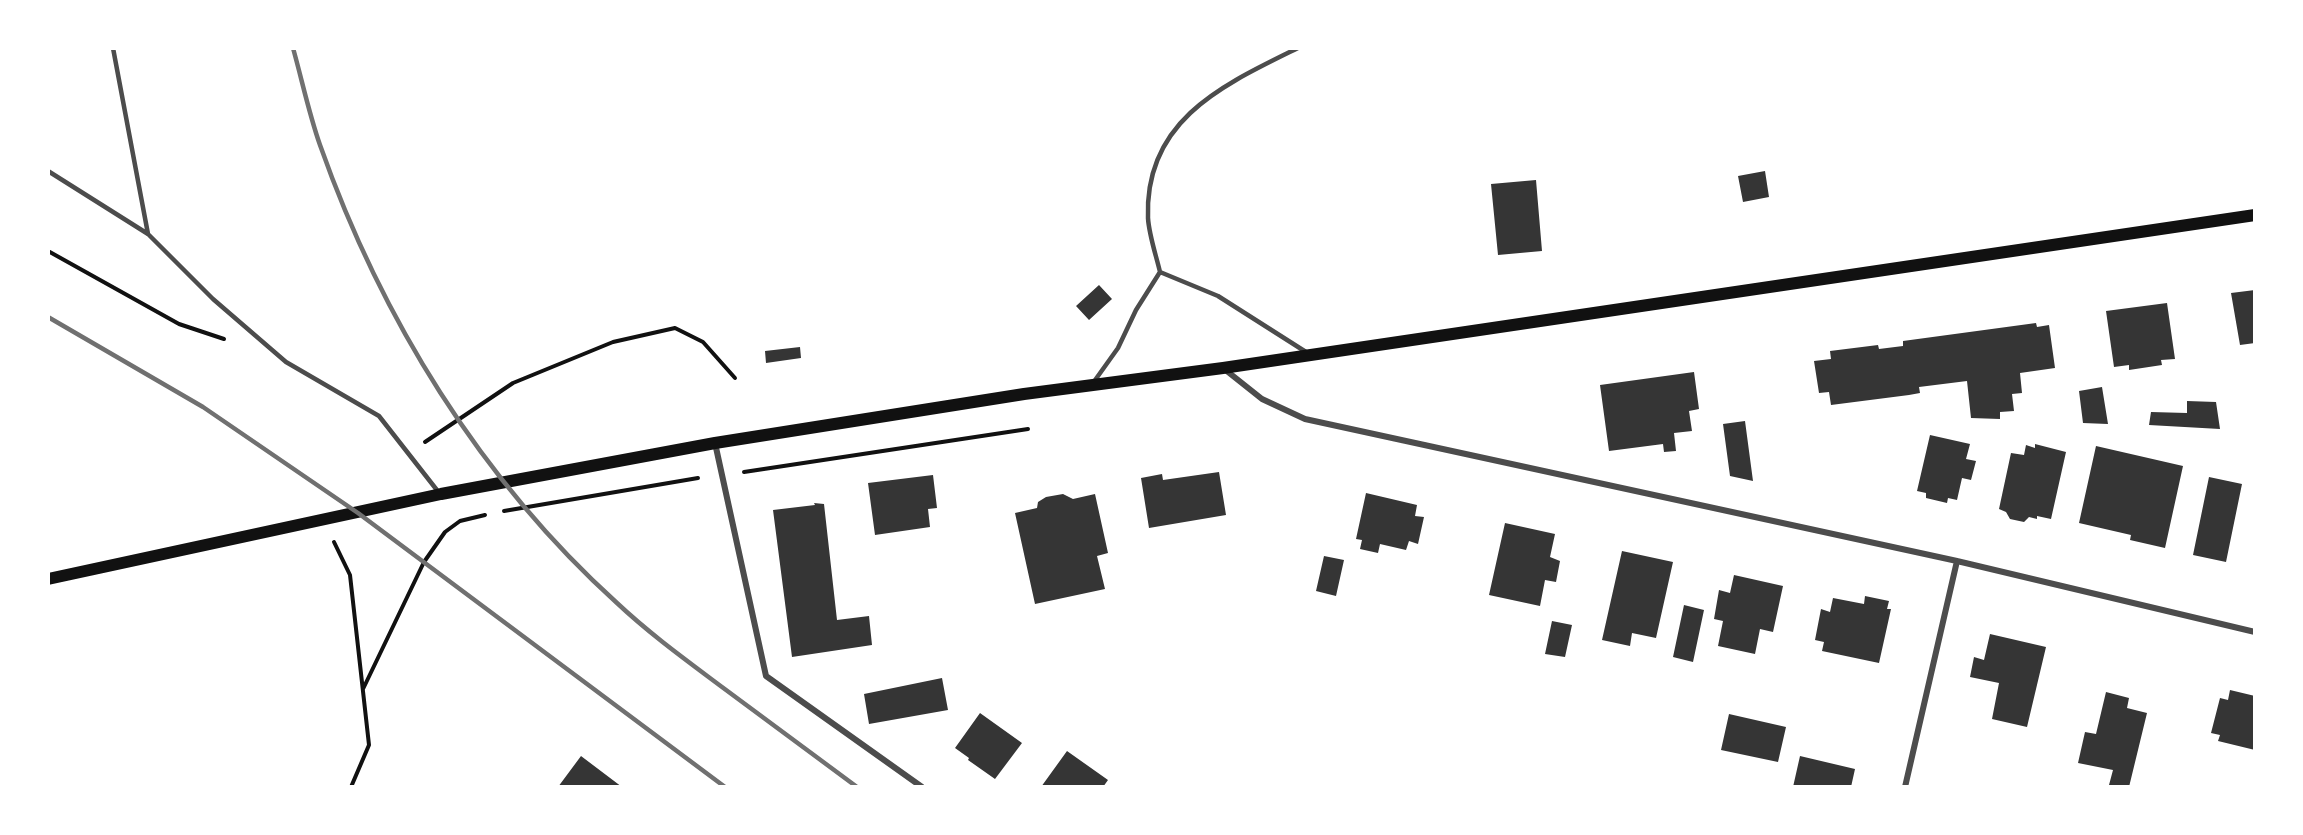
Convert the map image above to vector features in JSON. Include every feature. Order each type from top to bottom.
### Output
[{"type":"main road","points":[[48,579],[441,494],[716,443],[1023,394],[1223,368],[2255,215]]},
{"type":"street","points":[[1223,368],[1262,399],[1305,418],[1957,561],[2255,632]]},
{"type":"street","points":[[716,443],[766,676],[922,787]]},
{"type":"street","points":[[1905,787],[1957,561]]},
{"type":"lane","points":[[112,48],[148,234]]},
{"type":"lane","points":[[1091,385],[1118,348],[1136,310],[1160,272],[1148,220],[1152,175],[1161,149],[1205,98],[1243,75],[1298,48]]},
{"type":"lane","points":[[48,171],[148,234],[213,299],[286,362],[379,416],[441,494]]},
{"type":"lane","points":[[1160,272],[1218,296],[1311,355]]},
{"type":"path","points":[[48,251],[179,324],[229,341]]},
{"type":"path","points":[[408,454],[513,383],[624,340],[675,328],[703,342],[735,378]]},
{"type":"path","points":[[741,472],[1028,429]]},
{"type":"path","points":[[499,512],[698,478]]},
{"type":"path","points":[[363,689],[424,562],[445,532],[460,521],[487,514]]},
{"type":"path","points":[[323,520],[350,575],[369,746],[351,787]]},
{"type":"building","points":[[1765,171],[1769,197],[1743,202],[1738,176]]},
{"type":"building","points":[[1536,180],[1542,251],[1498,255],[1491,184]]},
{"type":"building","points":[[1099,285],[1112,299],[1089,320],[1076,306]]},
{"type":"building","points":[[2255,290],[2255,343],[2240,345],[2231,293]]},
{"type":"building","points":[[2167,303],[2175,359],[2161,360],[2162,365],[2129,370],[2129,365],[2114,367],[2106,311]]},
{"type":"building","points":[[2036,323],[2037,327],[2049,325],[2055,368],[2020,373],[2022,393],[2012,394],[2014,411],[2000,412],[2000,419],[1971,418],[1967,381],[1919,387],[1920,393],[1909,395],[1831,405],[1829,392],[1819,393],[1814,361],[1831,359],[1830,351],[1878,345],[1879,349],[1903,346],[1903,341]]},
{"type":"building","points":[[800,347],[801,358],[766,363],[765,351]]},
{"type":"building","points":[[1694,372],[1699,409],[1689,411],[1692,431],[1674,433],[1676,451],[1664,452],[1663,444],[1609,451],[1600,385]]},
{"type":"building","points":[[2102,387],[2108,424],[2083,423],[2079,391]]},
{"type":"building","points":[[2187,401],[2216,402],[2220,429],[2149,425],[2151,412],[2187,413]]},
{"type":"building","points":[[1745,421],[1753,481],[1730,476],[1723,424]]},
{"type":"building","points":[[1930,435],[1970,444],[1966,459],[1976,461],[1971,480],[1962,478],[1957,500],[1948,498],[1947,503],[1926,498],[1926,493],[1917,491]]},
{"type":"building","points":[[2035,444],[2066,452],[2051,519],[2037,516],[2037,519],[2029,517],[2024,522],[2010,519],[2006,512],[1999,509],[2011,453],[2024,455],[2026,445],[2035,448]]},
{"type":"building","points":[[2096,446],[2183,466],[2165,548],[2130,540],[2131,535],[2079,523]]},
{"type":"building","points":[[1219,472],[1226,515],[1149,528],[1141,478],[1162,474],[1163,480]]},
{"type":"building","points":[[933,475],[937,508],[928,509],[930,527],[875,535],[868,483]]},
{"type":"building","points":[[2209,477],[2242,484],[2226,562],[2193,555]]},
{"type":"building","points":[[1366,493],[1417,505],[1415,516],[1424,517],[1418,544],[1409,541],[1406,550],[1380,544],[1378,553],[1360,549],[1362,540],[1356,539]]},
{"type":"building","points":[[1063,494],[1073,499],[1095,494],[1108,553],[1097,556],[1105,589],[1035,604],[1015,513],[1037,508],[1038,502],[1046,497]]},
{"type":"building","points":[[814,503],[824,504],[837,620],[869,616],[872,645],[792,657],[773,510],[815,505]]},
{"type":"building","points":[[1505,523],[1555,534],[1550,557],[1560,561],[1556,582],[1545,580],[1540,606],[1489,595]]},
{"type":"building","points":[[1622,551],[1673,562],[1656,638],[1632,633],[1630,646],[1602,640]]},
{"type":"building","points":[[1324,556],[1344,560],[1336,596],[1316,591]]},
{"type":"building","points":[[1734,575],[1783,586],[1773,632],[1760,629],[1755,654],[1718,646],[1723,621],[1714,619],[1719,590],[1730,593]]},
{"type":"building","points":[[1865,596],[1889,601],[1887,609],[1891,609],[1879,663],[1822,651],[1824,642],[1815,640],[1821,609],[1830,612],[1833,598],[1864,604]]},
{"type":"building","points":[[1684,605],[1704,610],[1693,662],[1673,657]]},
{"type":"building","points":[[1552,621],[1572,625],[1565,657],[1545,654]]},
{"type":"building","points":[[1990,634],[2046,647],[2027,727],[1992,719],[1999,683],[1970,677],[1974,657],[1984,660]]},
{"type":"building","points":[[942,678],[948,710],[869,724],[864,694]]},
{"type":"building","points":[[2230,690],[2255,696],[2255,750],[2218,741],[2220,735],[2211,733],[2220,698],[2228,700]]},
{"type":"building","points":[[2106,692],[2129,698],[2127,708],[2147,713],[2129,787],[2109,785],[2113,770],[2078,763],[2085,732],[2096,734]]},
{"type":"building","points":[[980,713],[1022,743],[995,779],[955,748]]},
{"type":"building","points":[[1729,714],[1786,727],[1778,762],[1721,750]]},
{"type":"building","points":[[1067,751],[1108,780],[1103,787],[1041,787]]},
{"type":"building","points":[[581,756],[622,787],[558,787]]},
{"type":"building","points":[[1800,756],[1855,769],[1851,787],[1793,787]]},
{"type":"railway","points":[[293,48],[320,145],[373,272],[405,334],[440,393],[479,450],[522,504],[568,555],[630,614],[682,657],[857,787]]},
{"type":"railway","points":[[48,317],[203,407],[358,513],[725,787]]}]
